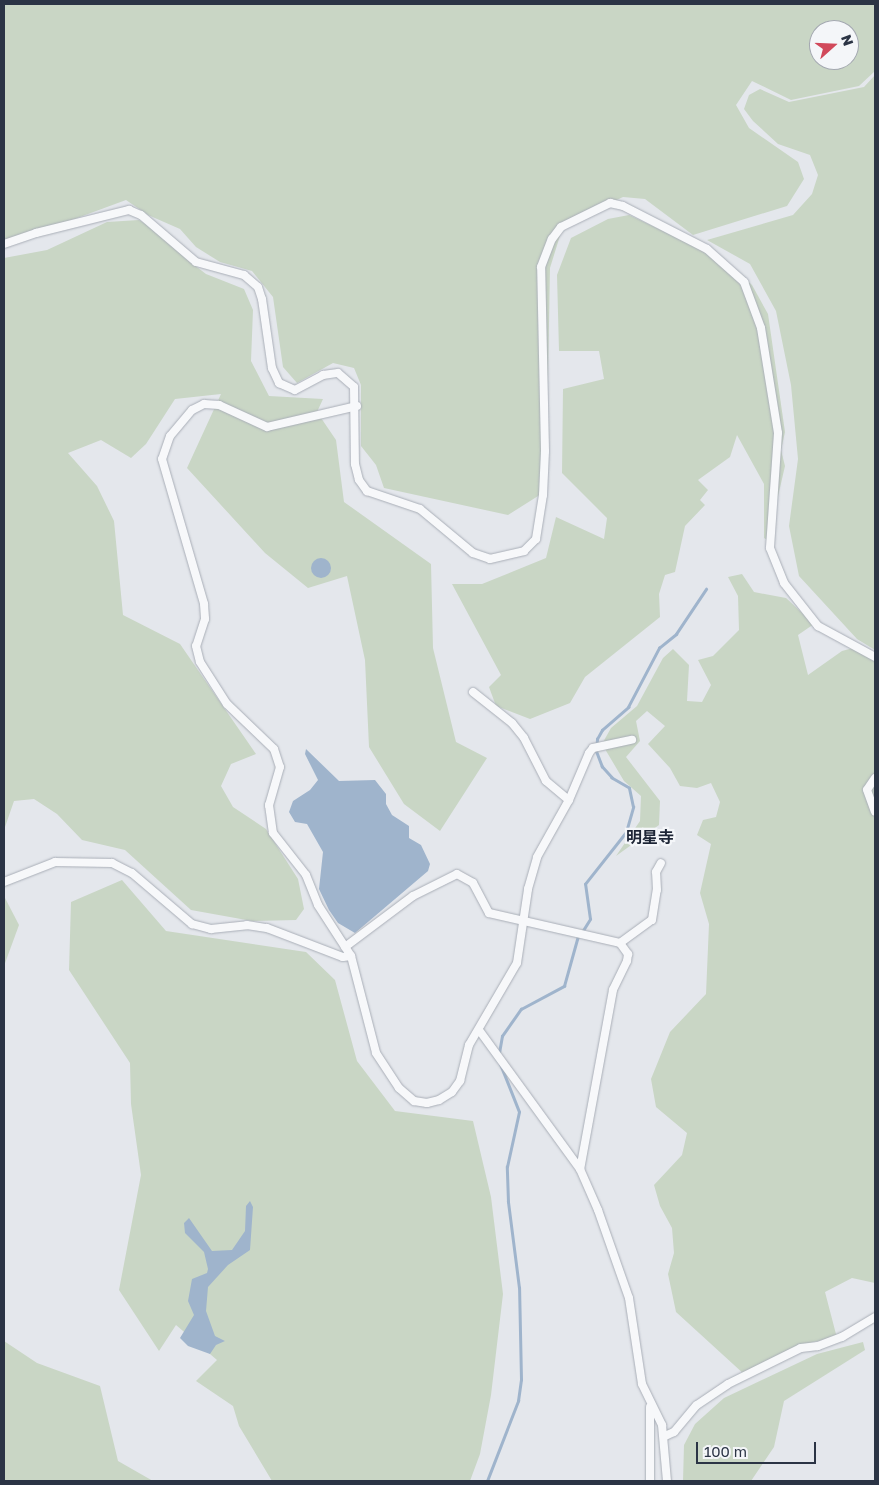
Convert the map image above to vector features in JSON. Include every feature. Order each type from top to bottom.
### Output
[{"type":"street","points":[[4,244],[36,233],[121,211],[135,211],[196,262],[244,275],[258,287],[272,368],[279,383],[295,390],[323,376],[338,373],[354,387],[357,406],[355,464],[360,480],[368,491],[420,509],[482,558],[505,557],[532,546],[536,539],[543,495],[542,267],[552,239],[561,227],[610,204],[623,206],[707,249],[744,282],[761,328],[778,433],[770,548],[784,583],[818,626],[875,657]]},
{"type":"street","points":[[357,406],[267,427],[236,412],[204,404],[192,410],[170,436],[162,459],[204,604],[205,619],[196,646],[200,662],[227,704],[274,750],[280,767],[270,805],[273,832],[306,875],[318,905],[351,956],[376,1053],[399,1088],[414,1101],[427,1103],[452,1092],[460,1081],[465,1058],[478,1030],[517,962],[528,889],[537,857],[569,800],[593,748],[632,740]]},
{"type":"street","points":[[473,692],[512,723],[524,738],[542,775],[569,800]]},
{"type":"street","points":[[875,778],[866,790],[875,812]]},
{"type":"street","points":[[4,882],[55,862],[112,863],[132,872],[192,924],[211,929],[247,924],[267,928],[343,957],[351,956]]},
{"type":"street","points":[[620,943],[652,920],[657,890],[656,872],[662,863]]},
{"type":"street","points":[[345,947],[413,896],[457,874],[473,883],[489,913],[620,943],[628,954],[627,961],[613,990],[580,1170]]},
{"type":"street","points":[[478,1030],[580,1170],[629,1298],[637,1338],[637,1362],[650,1403],[665,1436],[667,1481]]},
{"type":"street","points":[[665,1436],[674,1432],[697,1405],[736,1379],[801,1348],[818,1346],[842,1337],[875,1317]]},
{"type":"street","points":[[650,1403],[650,1481]]},
{"type":"green space","points":[[4,4],[875,4],[875,71],[859,86],[791,100],[752,81],[736,105],[749,128],[798,162],[804,179],[787,206],[693,235],[645,199],[623,197],[563,226],[550,268],[546,491],[508,515],[384,488],[376,465],[361,446],[361,385],[354,368],[333,363],[297,383],[283,367],[273,297],[252,271],[220,262],[196,247],[180,229],[148,215],[126,200],[4,245]]},
{"type":"green space","points":[[875,75],[875,650],[857,639],[799,576],[789,526],[798,459],[791,385],[776,311],[750,264],[707,240],[793,215],[812,194],[818,175],[810,155],[778,144],[753,121],[744,109],[749,95],[760,89],[789,102],[864,87]]},
{"type":"green space","points":[[629,215],[725,260],[752,285],[768,314],[785,432],[781,450],[785,466],[776,505],[774,544],[764,538],[764,484],[737,435],[730,457],[698,480],[708,490],[700,500],[705,505],[685,526],[675,572],[665,575],[659,594],[660,617],[585,677],[570,703],[530,719],[496,706],[489,687],[501,675],[452,584],[482,584],[546,558],[556,517],[604,539],[607,518],[562,473],[563,389],[604,379],[599,351],[559,351],[557,275],[571,238],[608,219]]},
{"type":"green space","points":[[139,220],[166,236],[185,258],[206,274],[244,289],[253,310],[251,361],[269,396],[323,399],[317,412],[336,440],[344,502],[431,564],[433,648],[456,742],[487,758],[440,831],[404,804],[369,747],[365,660],[347,576],[308,588],[265,553],[187,468],[221,394],[175,399],[146,444],[131,458],[101,440],[68,453],[97,486],[114,521],[123,615],[180,644],[256,754],[231,764],[221,786],[233,807],[266,829],[298,879],[304,909],[296,920],[252,921],[191,910],[125,850],[82,840],[57,814],[34,799],[14,801],[4,830],[4,258],[47,250],[107,222]]},
{"type":"green space","points":[[742,574],[754,592],[786,598],[814,624],[798,635],[808,675],[842,651],[853,648],[875,661],[875,1283],[852,1278],[825,1292],[837,1338],[813,1342],[745,1375],[676,1312],[668,1274],[674,1253],[672,1228],[660,1206],[654,1185],[682,1155],[687,1133],[656,1107],[651,1079],[670,1032],[706,994],[709,924],[700,893],[711,844],[697,835],[703,820],[716,817],[720,802],[711,783],[697,788],[680,786],[670,768],[648,744],[665,726],[647,711],[636,721],[640,741],[626,757],[660,801],[659,825],[616,856],[640,821],[641,796],[624,781],[602,744],[611,728],[637,706],[663,658],[673,649],[689,665],[687,701],[702,702],[711,685],[698,660],[713,656],[739,630],[738,596],[728,577]]},
{"type":"green space","points":[[122,880],[166,931],[306,952],[335,980],[357,1061],[395,1111],[473,1121],[491,1197],[503,1294],[491,1395],[480,1454],[470,1481],[272,1481],[239,1426],[233,1406],[196,1381],[217,1360],[176,1325],[159,1351],[119,1290],[141,1175],[131,1104],[130,1063],[69,970],[71,902]]},
{"type":"green space","points":[[4,896],[19,925],[4,966]]},
{"type":"green space","points":[[4,1341],[37,1363],[100,1386],[118,1461],[153,1481],[4,1481]]},
{"type":"green space","points":[[863,1342],[865,1350],[784,1401],[774,1447],[751,1481],[683,1481],[684,1445],[695,1424],[724,1398],[817,1354]]},
{"type":"water","points":[[321,558],[328,561],[331,568],[328,575],[321,578],[314,575],[311,568],[314,561]]},
{"type":"water","points":[[306,749],[339,781],[375,780],[386,794],[386,804],[392,815],[409,826],[409,838],[421,845],[430,864],[428,871],[355,933],[338,923],[329,910],[319,889],[323,852],[307,824],[295,822],[289,812],[293,801],[310,790],[318,780],[305,754]]},
{"type":"water","points":[[250,1201],[253,1207],[250,1250],[228,1265],[208,1287],[206,1311],[215,1336],[225,1341],[216,1345],[210,1354],[188,1346],[180,1338],[194,1315],[188,1301],[192,1279],[207,1273],[208,1269],[204,1252],[185,1233],[184,1223],[189,1218],[212,1251],[232,1250],[245,1231],[246,1206]]},
{"type":"waterway","points":[[582,932],[590,919],[585,884],[626,832],[633,807],[629,788],[612,778],[602,767],[596,751],[597,739],[602,730],[628,707],[659,648],[676,634],[706,589]]},
{"type":"waterway","points":[[499,1053],[502,1036],[521,1009],[564,986],[578,936]]},
{"type":"waterway","points":[[487,1481],[518,1401],[521,1380],[519,1288],[508,1202],[507,1167],[519,1112],[500,1064]]},
{"type":"district","name":"明星寺","points":[[650,837]]}]
